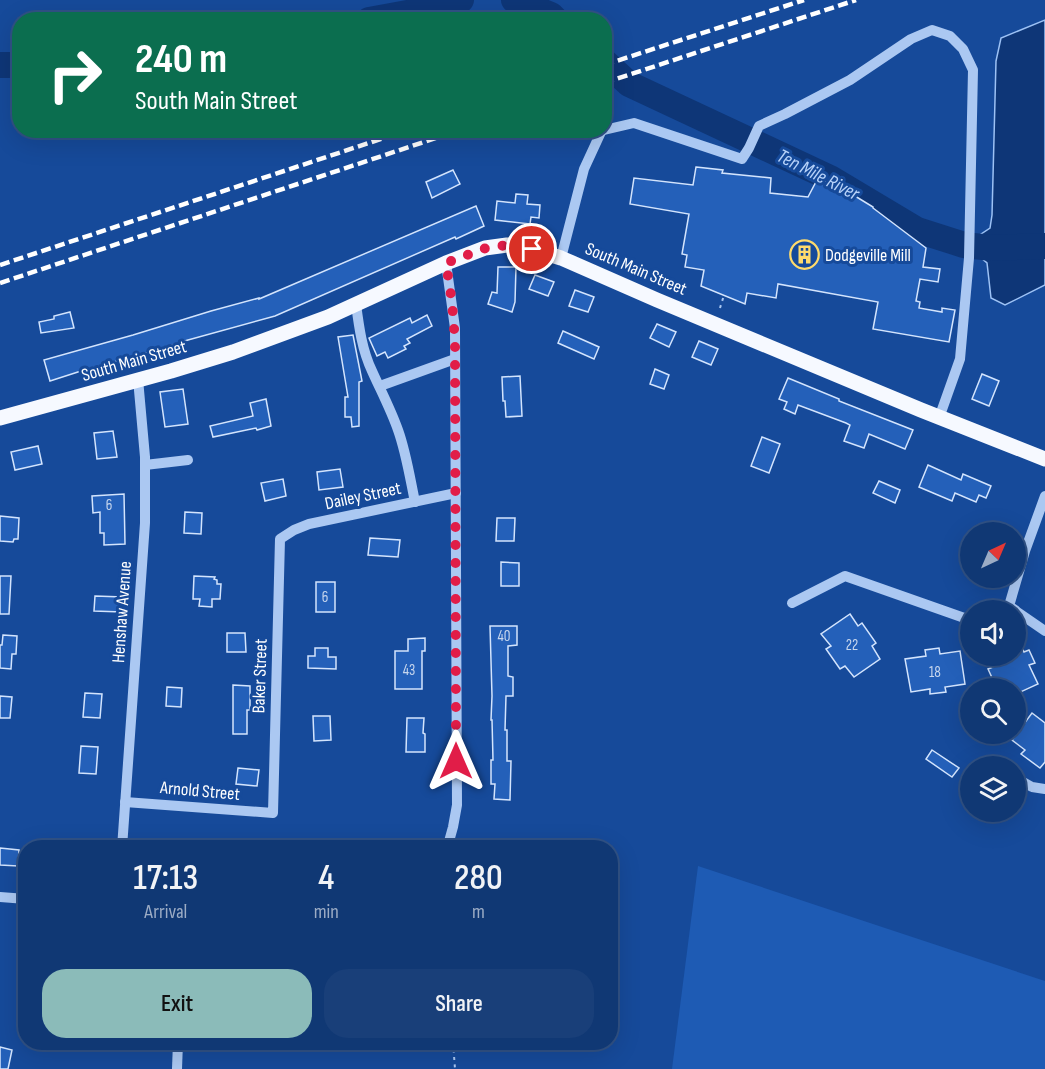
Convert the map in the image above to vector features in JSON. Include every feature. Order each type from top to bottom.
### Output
[{"type":"main road","name":"South Main Street","points":[[0,418],[233,352],[328,317],[446,263],[486,248],[507,245],[532,249],[561,258],[939,418],[1045,459]]},
{"type":"street","points":[[612,128],[634,123],[742,159],[759,126],[850,80],[911,39],[932,30],[950,36],[963,49],[973,70],[969,258],[960,359],[939,418]]},
{"type":"street","points":[[561,258],[584,169],[599,138]]},
{"type":"street","points":[[446,263],[454,328],[456,493],[457,805],[449,840]]},
{"type":"street","points":[[356,304],[359,329],[371,370],[399,432],[415,502]]},
{"type":"street","points":[[380,386],[455,359]]},
{"type":"street","name":"Henshaw Avenue","points":[[123,840],[145,523],[145,465],[138,379]]},
{"type":"street","points":[[145,465],[188,460]]},
{"type":"street","name":"Dailey Street","points":[[280,539],[294,530],[309,525],[456,493]]},
{"type":"street","points":[[1015,600],[1025,551],[1045,496]]},
{"type":"street","name":"Baker Street","points":[[273,813],[280,539]]},
{"type":"street","points":[[792,603],[845,576],[960,616]]},
{"type":"street","points":[[1026,618],[1045,631]]},
{"type":"street","points":[[1026,784],[1045,789]]},
{"type":"street","name":"Arnold Street","points":[[125,802],[273,813]]},
{"type":"street","points":[[0,897],[18,898]]},
{"type":"street","points":[[177,1069],[178,1050]]},
{"type":"path","points":[[720,308],[724,295]]},
{"type":"path","points":[[454,1050],[455,1069]]},
{"type":"shaded area","points":[[1045,20],[1045,285],[1005,305],[991,298],[987,263],[981,258],[963,254],[964,233],[978,236],[990,228],[996,61],[1001,38]]},
{"type":"shaded area","points":[[698,866],[1045,981],[1045,1069],[672,1069]]},
{"type":"building","name":"Dodgeville Mill","points":[[696,167],[723,170],[722,173],[771,178],[770,193],[808,197],[818,178],[873,207],[926,248],[923,267],[940,269],[938,282],[920,279],[916,301],[920,302],[919,308],[942,312],[942,308],[955,310],[949,342],[873,329],[878,302],[778,284],[776,298],[747,293],[745,304],[701,286],[704,270],[685,267],[687,255],[682,254],[689,214],[630,204],[634,178],[693,185]]},
{"type":"building","points":[[453,170],[460,184],[432,198],[426,182]]},
{"type":"building","points":[[516,194],[528,195],[527,204],[540,205],[539,218],[531,217],[530,224],[495,220],[497,201],[515,203]]},
{"type":"building","points":[[476,206],[484,226],[275,316],[50,381],[44,360],[259,299]]},
{"type":"building","points":[[498,267],[516,267],[515,302],[512,312],[488,304],[492,292],[497,293]]},
{"type":"building","points":[[535,275],[554,282],[548,296],[529,289]]},
{"type":"building","points":[[575,290],[594,297],[588,312],[569,306]]},
{"type":"building","points":[[70,312],[74,328],[41,333],[39,322]]},
{"type":"building","points":[[427,315],[432,326],[407,339],[410,343],[404,346],[406,349],[388,358],[385,352],[377,356],[369,338],[410,318],[412,323]]},
{"type":"building","points":[[657,324],[676,332],[669,347],[650,338]]},
{"type":"building","points":[[563,331],[599,347],[594,359],[558,343]]},
{"type":"building","points":[[353,335],[362,381],[359,382],[359,426],[352,427],[351,417],[345,417],[345,397],[348,397],[338,337]]},
{"type":"building","points":[[699,341],[718,349],[711,365],[692,357]]},
{"type":"building","points":[[655,369],[669,375],[664,389],[650,384]]},
{"type":"building","points":[[982,374],[999,381],[989,406],[972,399]]},
{"type":"building","points":[[520,376],[522,416],[506,417],[502,377]]},
{"type":"building","points":[[788,378],[913,430],[905,449],[869,434],[864,448],[844,441],[850,425],[846,423],[798,405],[795,414],[784,409],[787,402],[779,399]]},
{"type":"building","points":[[183,389],[188,424],[165,427],[160,392]]},
{"type":"building","points":[[266,399],[271,426],[213,437],[210,426],[253,416],[250,403]]},
{"type":"building","points":[[113,431],[117,457],[97,459],[94,433]]},
{"type":"building","points":[[762,437],[780,444],[769,473],[751,466]]},
{"type":"building","points":[[38,446],[42,464],[15,470],[11,452]]},
{"type":"building","points":[[928,465],[961,480],[963,474],[991,486],[986,498],[979,495],[976,502],[955,493],[952,501],[919,487]]},
{"type":"building","points":[[340,469],[343,487],[319,490],[317,472]]},
{"type":"building","points":[[283,479],[286,496],[265,501],[261,483]]},
{"type":"building","points":[[879,481],[900,490],[895,503],[873,493]]},
{"type":"building","points":[[124,494],[125,544],[104,545],[104,533],[100,533],[100,512],[93,513],[92,496]]},
{"type":"building","points":[[185,512],[202,513],[201,534],[184,533]]},
{"type":"building","points":[[0,516],[19,518],[18,539],[14,539],[13,542],[0,541]]},
{"type":"building","points":[[497,518],[515,518],[514,541],[496,541]]},
{"type":"building","points":[[370,538],[400,540],[398,557],[368,555]]},
{"type":"building","points":[[501,562],[519,563],[519,586],[501,586]]},
{"type":"building","points":[[0,576],[11,576],[9,614],[0,614]]},
{"type":"building","points":[[194,576],[215,577],[217,584],[221,584],[220,599],[212,599],[212,607],[199,606],[200,599],[193,599]]},
{"type":"building","points":[[316,582],[335,582],[335,612],[316,612]]},
{"type":"building","points":[[95,596],[123,597],[122,612],[94,611]]},
{"type":"building","points":[[850,614],[858,626],[862,623],[876,643],[872,646],[880,659],[854,677],[845,666],[840,669],[826,649],[831,646],[821,634]]},
{"type":"building","points":[[490,626],[517,626],[517,645],[508,646],[508,676],[513,677],[513,696],[506,696],[505,730],[507,730],[507,761],[511,761],[510,800],[494,799],[495,784],[491,784],[491,760],[493,760]]},
{"type":"building","points":[[227,633],[245,633],[246,652],[227,652]]},
{"type":"building","points":[[3,635],[17,636],[16,654],[12,654],[11,669],[0,668],[0,645],[2,645]]},
{"type":"building","points":[[425,638],[425,651],[422,651],[422,689],[395,689],[395,651],[408,651],[408,639]]},
{"type":"building","points":[[315,648],[328,648],[328,657],[336,657],[336,669],[308,668],[308,656],[315,656]]},
{"type":"building","points":[[939,648],[940,654],[960,651],[960,666],[962,666],[964,678],[960,678],[960,685],[945,687],[946,692],[930,694],[930,689],[911,692],[905,659],[926,656],[925,650]]},
{"type":"building","points":[[1029,650],[1035,663],[1029,665],[1038,684],[1026,689],[1026,678],[992,678],[988,669],[1026,666],[1026,651]]},
{"type":"building","points":[[233,685],[250,686],[247,734],[233,734]]},
{"type":"building","points":[[167,687],[182,688],[181,707],[166,706]]},
{"type":"building","points":[[85,693],[102,694],[100,718],[83,717]]},
{"type":"building","points":[[0,696],[12,697],[10,718],[0,718]]},
{"type":"building","points":[[1032,713],[1045,723],[1045,762],[1040,768],[1021,754],[1025,750],[1017,744],[1026,744],[1026,721]]},
{"type":"building","points":[[313,716],[330,716],[331,740],[314,741]]},
{"type":"building","points":[[407,718],[424,718],[425,752],[406,752]]},
{"type":"building","points":[[81,746],[98,747],[96,774],[79,773]]},
{"type":"building","points":[[932,750],[959,768],[952,777],[926,759]]},
{"type":"building","points":[[238,768],[259,770],[257,786],[236,784]]},
{"type":"building","points":[[0,848],[18,850],[18,866],[0,865]]},
{"type":"building","points":[[0,1047],[12,1050],[8,1069],[0,1069]]},
{"type":"waterway","name":"Ten Mile River","points":[[413,12],[461,0]]},
{"type":"waterway","name":"Ten Mile River","points":[[514,0],[544,12]]},
{"type":"waterway","name":"Ten Mile River","points":[[0,65],[12,65]]},
{"type":"waterway","name":"Ten Mile River","points":[[612,68],[629,84],[830,178],[917,230],[964,245],[992,248],[1045,246]]},
{"type":"railway","points":[[612,62],[804,0]]},
{"type":"railway","points":[[612,80],[856,0]]},
{"type":"railway","points":[[0,265],[384,138]]},
{"type":"railway","points":[[0,283],[436,138]]},
{"type":"place","name":"Dodgeville Mill","points":[[804,255]]},
{"type":"route","points":[[456,761],[455,341],[446,263],[486,248],[507,245],[532,249]]}]
